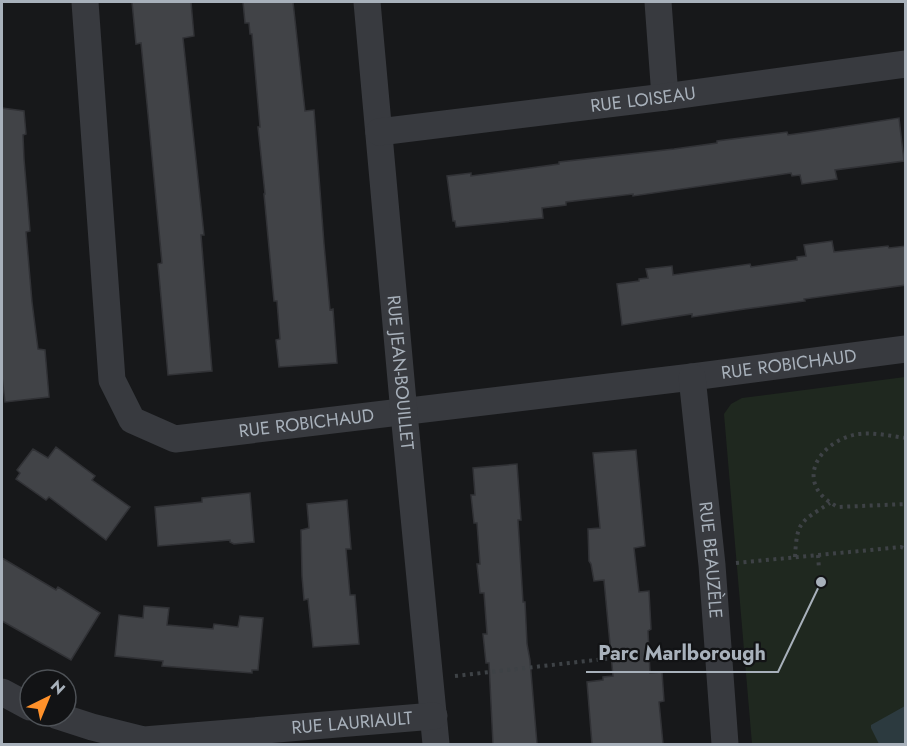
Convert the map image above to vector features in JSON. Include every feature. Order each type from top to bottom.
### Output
[{"type":"street","name":"RUE ROBICHAUD","points":[[85,2],[112,380],[132,420],[175,439],[404,413],[906,349]]},
{"type":"street","name":"RUE JEAN-BOUILLET","points":[[368,2],[436,744]]},
{"type":"street","points":[[658,2],[665,97]]},
{"type":"street","name":"RUE LOISEAU","points":[[379,132],[665,97],[906,64]]},
{"type":"street","name":"RUE BEAUZÈLE","points":[[692,377],[712,565],[725,744]]},
{"type":"street","points":[[2,692],[18,701]]},
{"type":"street","name":"RUE LAURIAULT","points":[[78,722],[144,742],[434,716]]},
{"type":"path","points":[[906,438],[875,434],[847,437],[825,449],[818,459],[813,478],[816,488],[830,503],[838,507],[906,504]]},
{"type":"path","points":[[795,557],[799,527],[804,520],[830,503]]},
{"type":"path","points":[[712,565],[906,549]]},
{"type":"path","points":[[818,555],[819,569]]},
{"type":"path","points":[[430,679],[717,646]]},
{"type":"shaded area","points":[[905,377],[905,744],[752,744],[724,414],[731,404],[742,398]]},
{"type":"shaded area","points":[[905,706],[905,744],[879,744],[871,725]]},
{"type":"building","points":[[132,2],[191,2],[194,36],[183,38],[204,235],[201,235],[212,371],[168,375],[158,264],[162,263],[148,114],[141,43],[136,44]]},
{"type":"building","points":[[243,2],[293,2],[305,111],[314,110],[330,310],[333,309],[337,363],[279,367],[276,340],[280,339],[277,301],[274,301],[252,34],[250,34],[249,23],[245,23]]},
{"type":"building","points":[[2,108],[24,111],[26,134],[23,135],[24,159],[30,231],[26,232],[32,302],[38,349],[45,350],[49,397],[5,402],[2,377]]},
{"type":"building","points":[[899,118],[904,161],[835,170],[837,179],[802,184],[800,175],[792,176],[791,173],[633,196],[633,194],[566,202],[566,205],[542,208],[543,218],[456,227],[453,221],[447,176],[471,173],[471,176],[559,164],[559,162],[674,149],[787,132],[788,135]]},
{"type":"building","points":[[832,241],[834,252],[906,246],[906,285],[692,317],[692,314],[622,325],[617,284],[648,278],[646,269],[672,266],[673,275],[750,264],[751,267],[797,260],[797,257],[806,256],[804,245]]},
{"type":"building","points":[[56,447],[95,476],[92,480],[130,507],[106,540],[49,497],[46,500],[16,479],[20,473],[17,470],[33,449],[48,458]]},
{"type":"building","points":[[636,450],[645,546],[634,548],[639,592],[649,591],[650,673],[662,672],[664,701],[659,702],[663,744],[592,744],[587,682],[613,676],[604,580],[594,581],[589,561],[588,529],[600,528],[593,453]]},
{"type":"building","points":[[517,464],[523,602],[525,602],[537,744],[493,744],[489,663],[486,663],[483,634],[487,634],[484,593],[480,593],[477,523],[474,523],[471,495],[475,495],[473,468]]},
{"type":"building","points":[[250,493],[254,542],[234,544],[230,540],[158,546],[155,507],[202,502],[202,498]]},
{"type":"building","points":[[347,500],[351,549],[346,549],[350,595],[355,595],[359,644],[313,647],[308,599],[304,600],[302,576],[301,530],[309,528],[307,504]]},
{"type":"building","points":[[2,558],[56,590],[58,587],[100,613],[71,660],[2,621]]},
{"type":"building","points":[[144,606],[169,608],[167,625],[213,629],[214,624],[238,627],[240,616],[263,618],[258,670],[252,670],[252,673],[162,666],[163,661],[115,656],[119,615],[143,618]]},
{"type":"place","name":"Parc Marlborough","points":[[821,582]]}]
